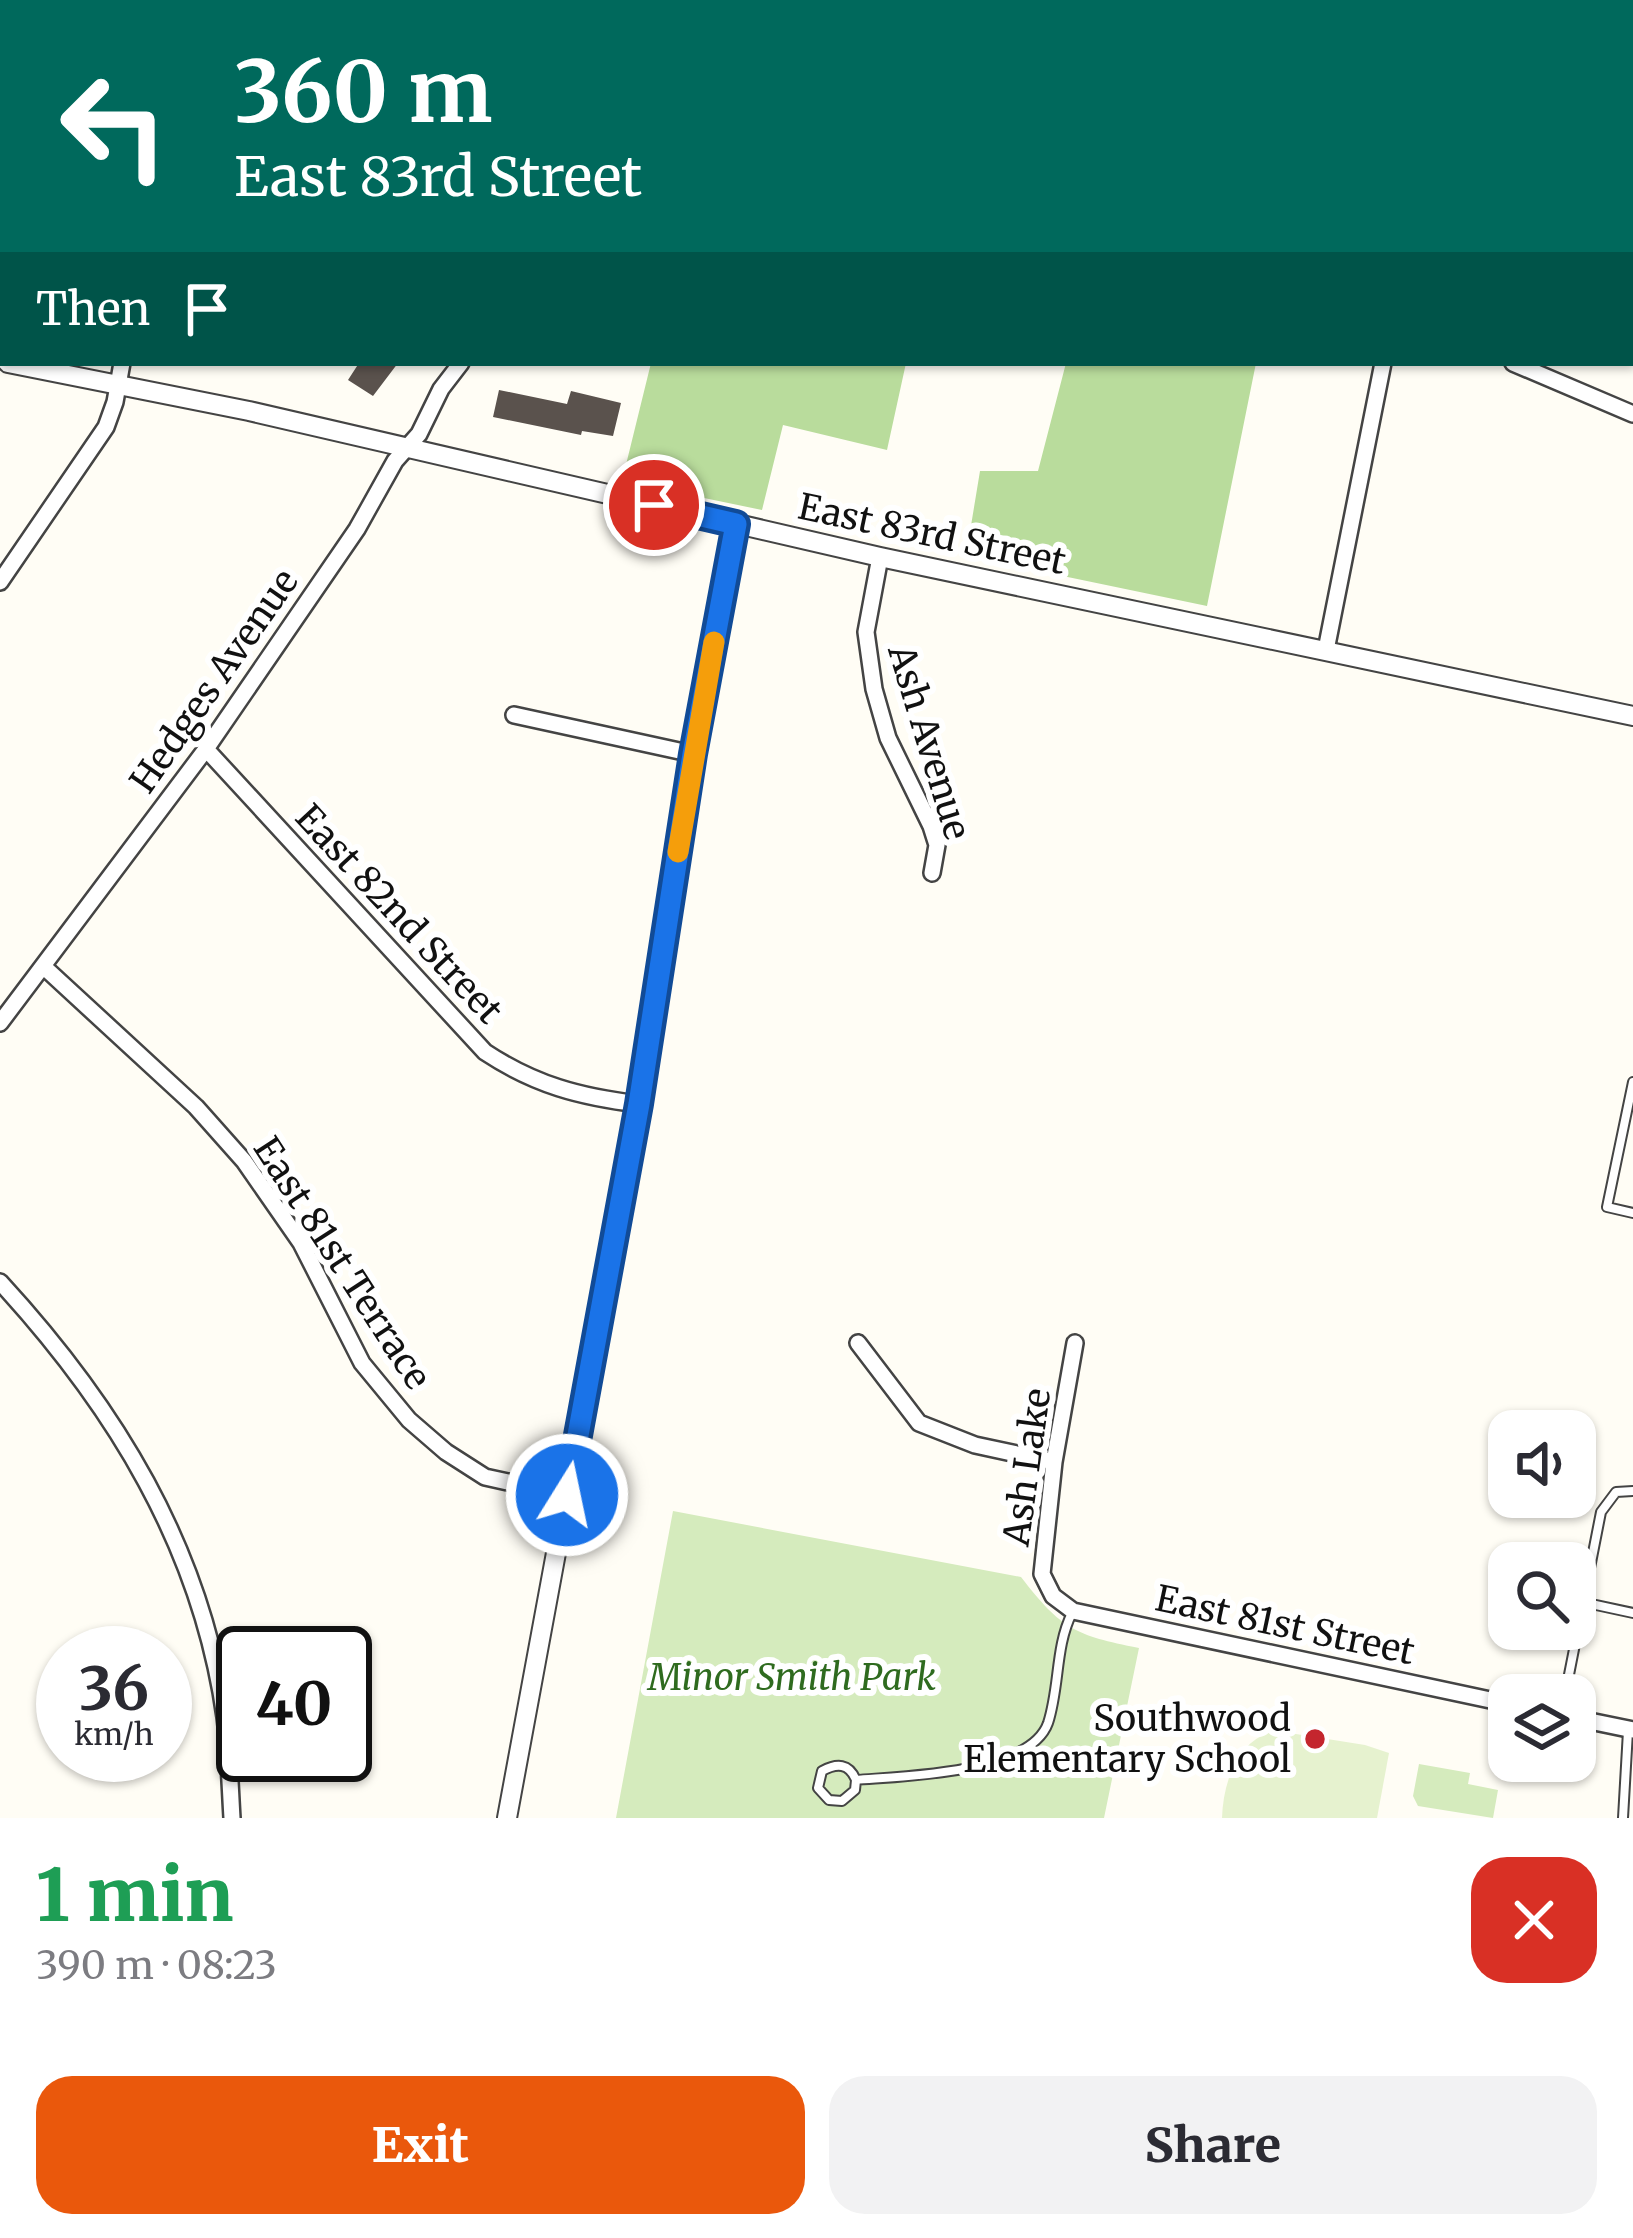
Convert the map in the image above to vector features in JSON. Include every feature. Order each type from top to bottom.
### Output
[{"type":"street","name":"East 83rd Street","points":[[23,366],[408,447],[880,557],[1633,716]]},
{"type":"street","points":[[0,583],[106,427],[121,366]]},
{"type":"street","name":"Hedges Avenue","points":[[0,1023],[206,749],[357,529],[395,461],[419,434],[441,389],[459,366]]},
{"type":"street","points":[[1326,650],[1382,366]]},
{"type":"street","points":[[1520,366],[1633,414]]},
{"type":"street","points":[[507,1818],[639,1104],[693,754],[736,524]]},
{"type":"street","name":"Ash Avenue","points":[[880,557],[866,632],[874,689],[888,738],[937,845],[932,873]]},
{"type":"street","points":[[514,715],[693,754]]},
{"type":"street","name":"East 82nd Street","points":[[206,749],[485,1052],[554,1089],[639,1104]]},
{"type":"street","name":"East 81st Terrace","points":[[43,966],[196,1106],[244,1161],[301,1244],[362,1364],[409,1420],[485,1477],[567,1495]]},
{"type":"street","points":[[0,1282],[98,1398],[152,1489],[203,1623],[225,1715],[232,1818]]},
{"type":"street","points":[[858,1343],[920,1423],[975,1445],[1054,1462]]},
{"type":"street","name":"Ash Lake","points":[[1053,1596],[1042,1574],[1054,1462],[1075,1343]]},
{"type":"street","name":"East 81st Street","points":[[1053,1596],[1073,1611],[1488,1700]]},
{"type":"street","points":[[1596,1722],[1631,1730]]},
{"type":"lane","points":[[1633,1082],[1606,1207],[1633,1213]]},
{"type":"lane","points":[[1595,1542],[1601,1512],[1616,1492],[1633,1491]]},
{"type":"lane","points":[[1596,1605],[1633,1612]]},
{"type":"lane","points":[[856,1780],[984,1765],[1030,1747],[1047,1726],[1063,1632],[1073,1611]]},
{"type":"lane","points":[[1623,1818],[1631,1730]]},
{"type":"lane","points":[[832,1765],[852,1771],[856,1780],[855,1790],[842,1801],[829,1800],[818,1788],[822,1771],[832,1765]]},
{"type":"green space","points":[[650,366],[905,366],[887,450],[783,425],[762,510],[622,481]]},
{"type":"green space","points":[[1065,366],[1255,366],[1207,606],[966,556],[980,471],[1038,471]]},
{"type":"green space","name":"Minor Smith Park","points":[[673,1511],[1021,1577],[1071,1628],[1139,1648],[1104,1818],[616,1818]]},
{"type":"green space","points":[[1277,1731],[1389,1753],[1377,1818],[1222,1818],[1235,1763],[1252,1742]]},
{"type":"green space","points":[[1419,1764],[1470,1773],[1468,1784],[1498,1790],[1493,1818],[1418,1806],[1413,1796]]},
{"type":"building","points":[[357,366],[396,366],[373,396],[348,380]]},
{"type":"building","points":[[499,390],[567,404],[571,391],[621,403],[613,436],[582,431],[581,435],[493,417]]},
{"type":"slow traffic","points":[[678,852],[714,642]]},
{"type":"place","name":"Southwood Elementary School","points":[[1315,1739]]},
{"type":"route","points":[[567,1495],[639,1104],[693,754],[736,524],[654,505]]}]
